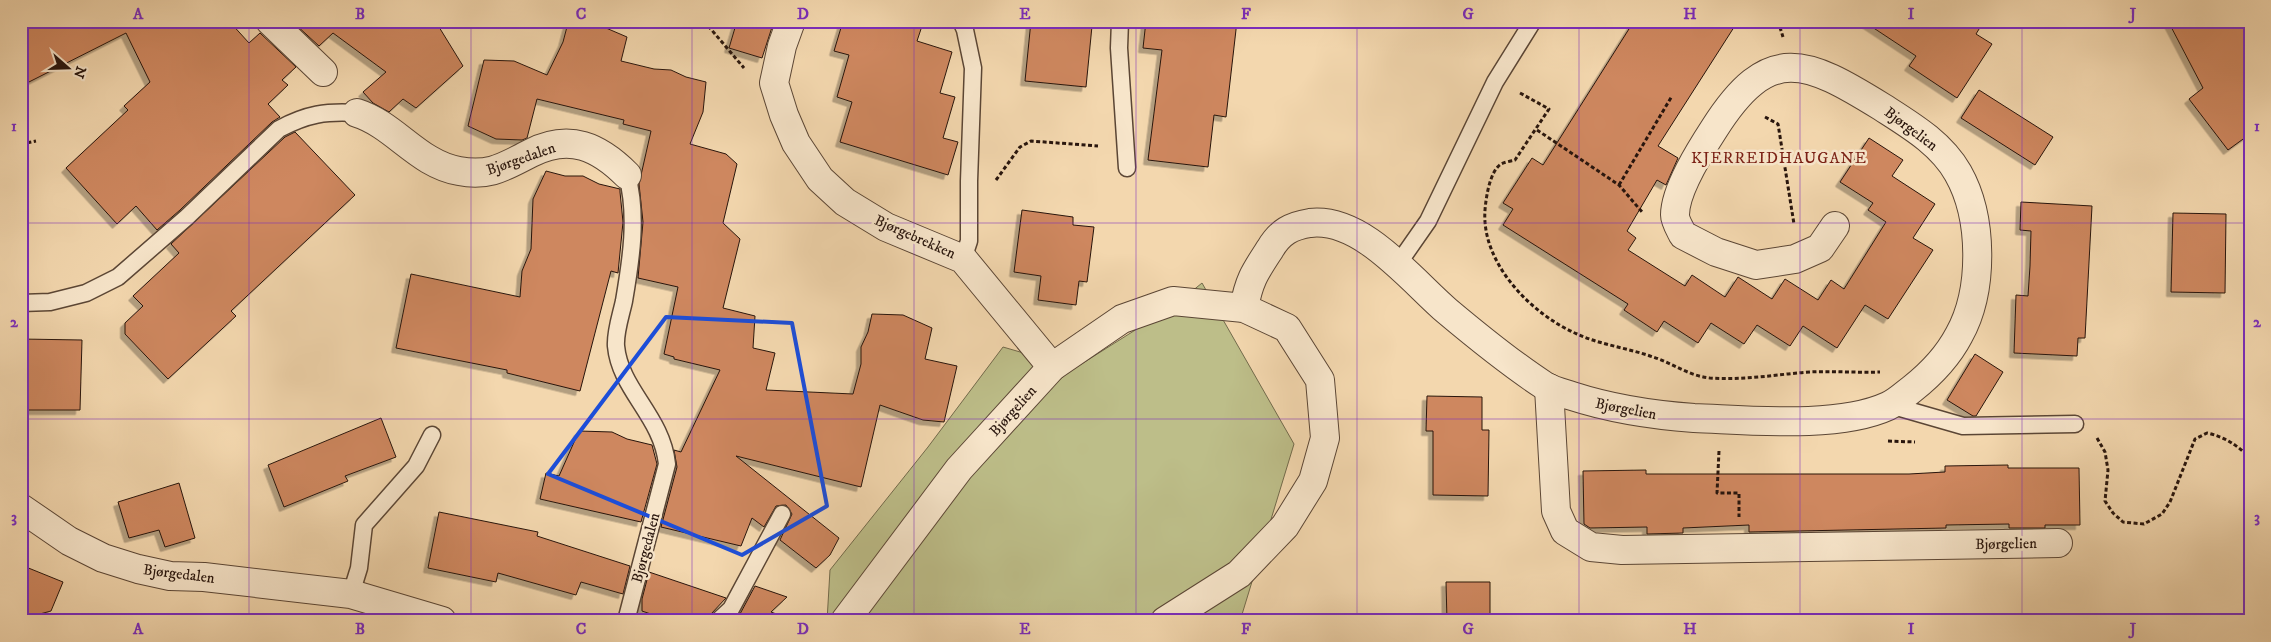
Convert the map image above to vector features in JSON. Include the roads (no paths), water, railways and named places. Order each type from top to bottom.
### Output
[{"type":"street","points":[[270,21],[323,72]]},
{"type":"street","name":"Bjørgebrekken","points":[[790,21],[774,83],[784,115],[796,143],[820,180],[845,202],[886,227],[963,259],[1052,367]]},
{"type":"street","name":"Bjørgelien","points":[[1244,308],[1249,282],[1278,236],[1294,225],[1323,222],[1348,230],[1374,246],[1398,264],[1478,337],[1549,388],[1604,406],[1669,416],[1831,420],[1860,415],[1890,405],[1920,382],[1942,361],[1961,333],[1970,305],[1976,273],[1977,238],[1969,199],[1957,172],[1934,143],[1838,80],[1808,68],[1792,67],[1775,70],[1750,83],[1714,129],[1686,180],[1675,216],[1682,235],[1716,252],[1756,265],[1795,259],[1820,248],[1835,226]]},
{"type":"street","name":"Bjørgedalen","points":[[357,113],[374,118],[411,149],[458,171],[487,174],[533,151],[557,145],[586,145],[611,159],[627,175]]},
{"type":"street","name":"Bjørgelien","points":[[845,621],[960,469],[1052,367],[1122,319],[1173,301],[1244,308],[1287,328],[1320,380],[1325,438],[1313,481],[1285,526],[1239,574],[1165,621]]},
{"type":"street","name":"Bjørgelien","points":[[1549,388],[1556,512],[1565,531],[1591,547],[1622,550],[2058,543]]},
{"type":"street","name":"Bjørgedalen","points":[[21,508],[69,541],[103,558],[138,569],[170,576],[204,577],[351,594],[442,621]]},
{"type":"lane","points":[[962,21],[966,30],[973,68],[969,241],[963,259]]},
{"type":"lane","points":[[1120,21],[1118,48],[1127,168]]},
{"type":"lane","points":[[1398,264],[1428,221],[1495,82],[1533,21]]},
{"type":"lane","name":"Bjørgedalen","points":[[21,303],[50,302],[86,293],[118,277],[187,216],[280,129],[298,119],[330,111],[357,113]]},
{"type":"lane","name":"Bjørgedalen","points":[[626,621],[667,464],[665,446],[657,426],[620,368],[616,344],[631,258],[631,191],[627,175]]},
{"type":"lane","points":[[1890,405],[1963,426],[2075,424]]},
{"type":"lane","points":[[351,594],[358,568],[364,525],[416,466],[432,436]]},
{"type":"lane","points":[[718,621],[731,609],[782,514]]},
{"type":"district","name":"KJERREIDHAUGANE","points":[[1779,158]]}]
